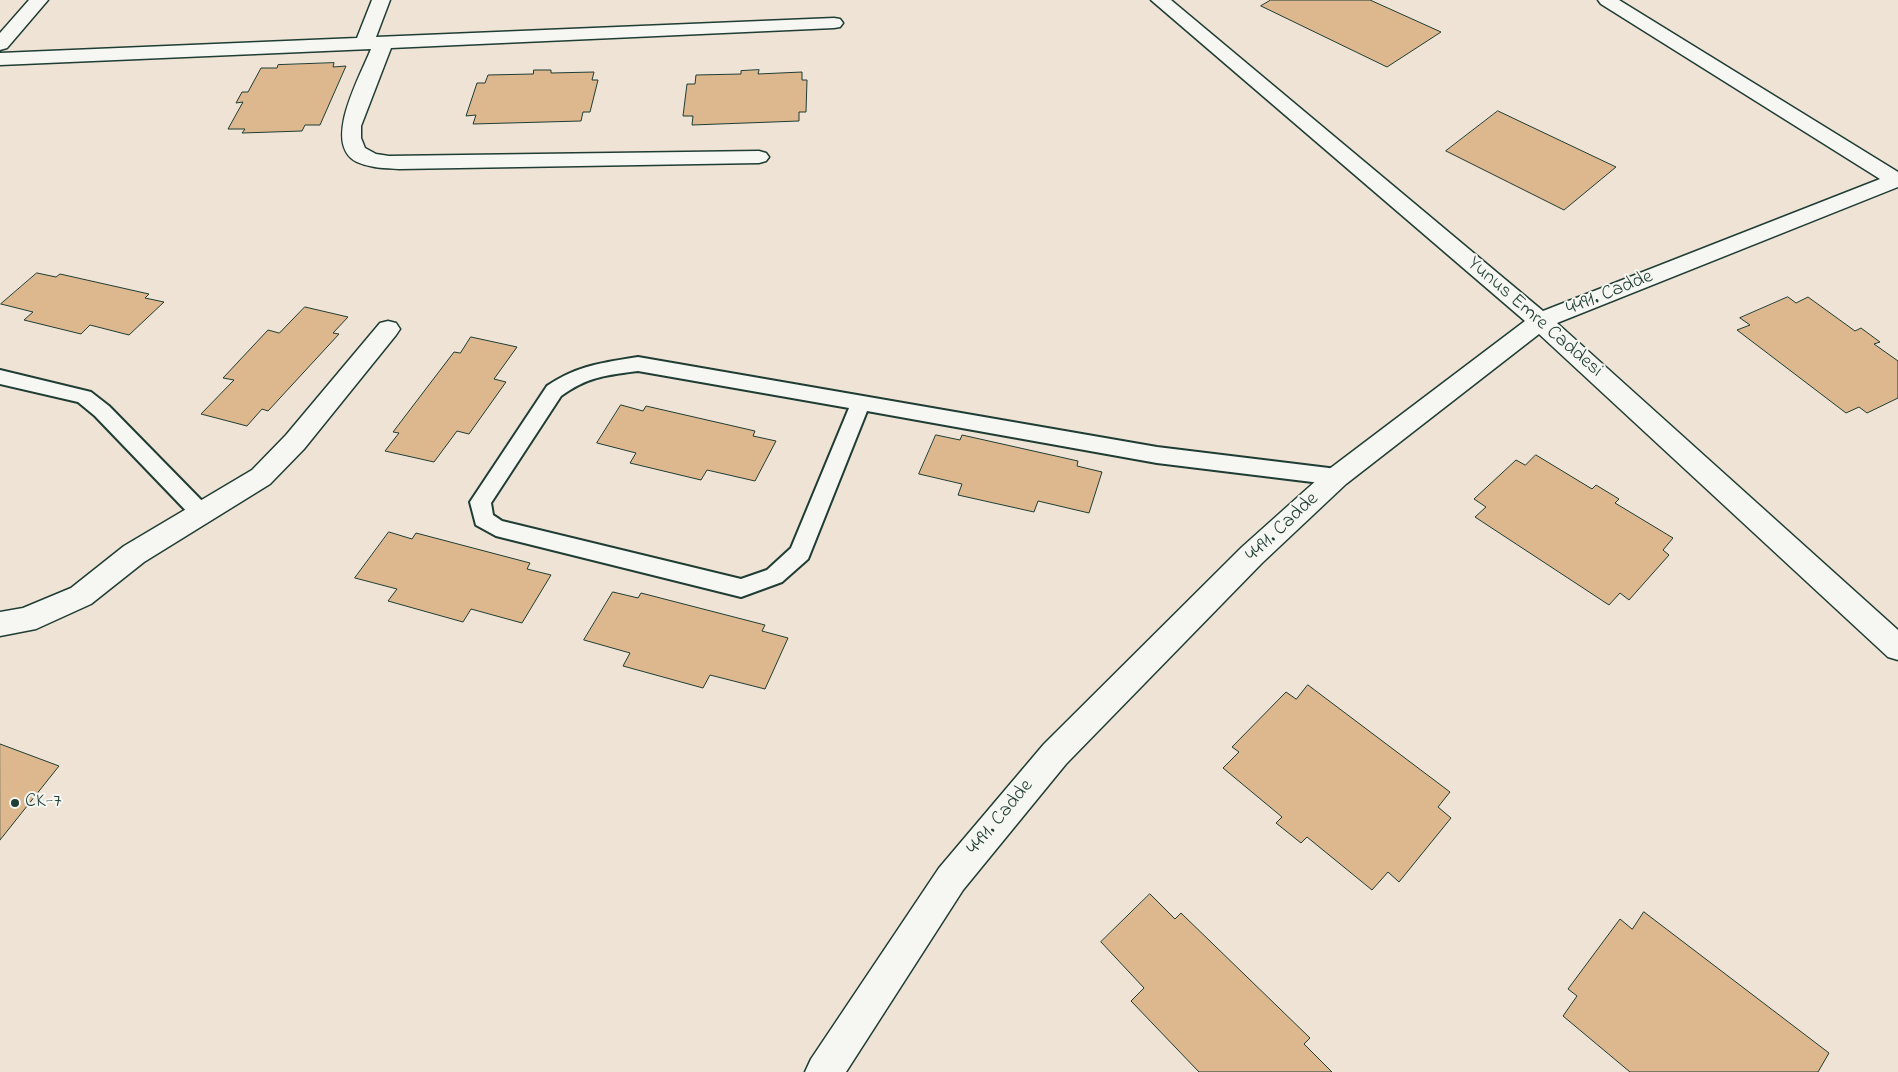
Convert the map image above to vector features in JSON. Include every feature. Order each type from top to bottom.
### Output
[{"type":"street","points":[[0,44],[39,0]]},
{"type":"street","points":[[381,0],[374,43],[351,126],[350,140],[352,148],[360,156],[377,161],[399,163],[758,156]]},
{"type":"street","name":"Yunus Emre Caddesi","points":[[1160,0],[1540,321],[1898,648]]},
{"type":"street","points":[[1607,0],[1897,180]]},
{"type":"street","points":[[0,59],[834,23]]},
{"type":"street","name":"4491. Cadde","points":[[824,1072],[951,879],[1054,754],[1252,555],[1337,478],[1540,321],[1897,180]]},
{"type":"street","points":[[0,624],[26,620],[81,596],[134,554],[261,477],[295,442],[388,329]]},
{"type":"lane","points":[[860,402],[800,553],[782,573],[766,582],[741,588],[496,528],[483,519],[480,502],[554,391],[571,379],[590,371],[638,364],[860,402],[1157,455],[1337,478]]},
{"type":"lane","points":[[0,377],[84,397],[102,411],[201,514]]},
{"type":"building","points":[[1271,0],[1370,0],[1441,32],[1387,67],[1261,6]]},
{"type":"building","points":[[334,63],[333,67],[346,66],[320,125],[305,125],[302,131],[242,133],[245,129],[228,129],[243,102],[236,103],[242,92],[248,92],[261,68],[277,68],[278,65]]},
{"type":"building","points":[[534,70],[551,70],[551,73],[594,72],[592,80],[598,80],[590,112],[583,112],[581,121],[473,124],[476,115],[466,116],[477,83],[485,83],[488,75],[533,74]]},
{"type":"building","points":[[759,70],[758,74],[802,72],[802,80],[807,80],[806,112],[799,112],[799,121],[692,125],[693,116],[683,116],[687,84],[695,84],[696,75],[741,74],[741,71]]},
{"type":"building","points":[[1498,111],[1616,167],[1564,210],[1446,151]]},
{"type":"building","points":[[37,273],[56,277],[60,274],[149,294],[145,298],[164,302],[129,335],[90,325],[81,334],[24,320],[33,312],[1,304]]},
{"type":"building","points":[[1788,297],[1796,303],[1808,297],[1855,331],[1861,328],[1880,342],[1874,344],[1898,361],[1898,398],[1867,413],[1859,407],[1846,413],[1737,330],[1750,325],[1740,318]]},
{"type":"building","points":[[305,307],[348,317],[333,333],[339,334],[268,411],[262,409],[247,426],[201,414],[234,380],[223,378],[268,330],[279,333]]},
{"type":"building","points":[[471,337],[517,347],[494,379],[506,382],[469,434],[457,431],[434,462],[385,451],[399,433],[393,432],[454,352],[460,353]]},
{"type":"building","points":[[621,405],[643,411],[646,406],[755,431],[753,436],[776,441],[755,481],[707,470],[701,480],[630,463],[636,453],[597,443]]},
{"type":"building","points":[[936,435],[960,440],[962,435],[1078,461],[1077,466],[1102,472],[1089,513],[1038,501],[1034,512],[958,495],[962,484],[919,474]]},
{"type":"building","points":[[1536,455],[1592,489],[1596,485],[1619,499],[1615,503],[1673,538],[1663,550],[1669,555],[1629,600],[1620,593],[1609,605],[1475,517],[1486,507],[1474,499],[1516,460],[1525,465]]},
{"type":"building","points":[[389,532],[412,539],[416,533],[530,563],[527,569],[551,575],[522,623],[471,609],[463,622],[388,601],[397,589],[355,578]]},
{"type":"building","points":[[613,592],[638,598],[641,593],[765,625],[762,631],[788,638],[765,689],[710,675],[703,688],[623,666],[630,653],[584,640]]},
{"type":"building","points":[[1308,685],[1450,792],[1438,807],[1451,818],[1399,882],[1388,872],[1372,890],[1307,837],[1301,843],[1276,823],[1282,817],[1223,768],[1239,752],[1232,747],[1286,692],[1296,699]]},
{"type":"building","name":"CK-7","points":[[0,744],[59,766],[0,840]]},
{"type":"building","points":[[1150,894],[1175,919],[1181,913],[1310,1038],[1304,1044],[1332,1072],[1199,1072],[1131,1001],[1144,988],[1101,942]]},
{"type":"building","points":[[1644,912],[1829,1053],[1818,1072],[1630,1072],[1563,1016],[1577,996],[1568,989],[1620,919],[1632,929]]},
{"type":"place","name":"CK-7","points":[[15,803]]}]
